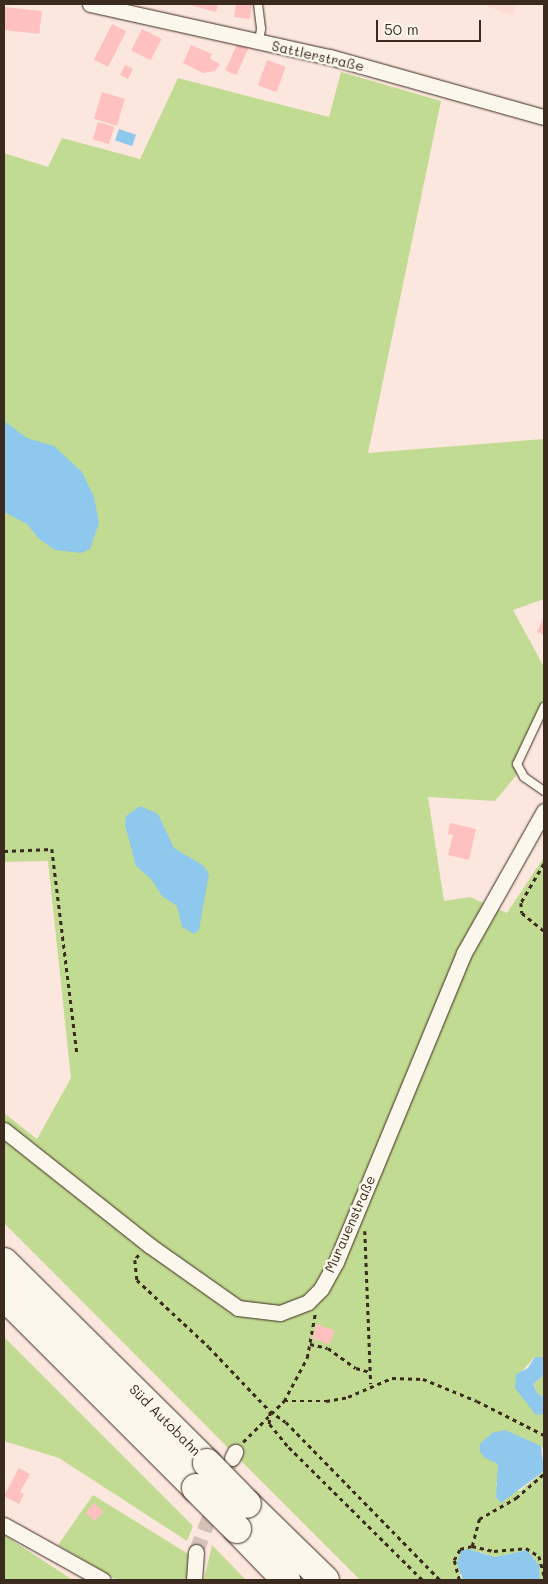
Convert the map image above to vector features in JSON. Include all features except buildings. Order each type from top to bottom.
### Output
[{"type":"highway","name":"Süd Autobahn","points":[[4,1262],[225,1458],[247,1504],[324,1580]]},
{"type":"highway","name":"Süd Autobahn","points":[[4,1296],[286,1580]]},
{"type":"street","name":"Sattlerstraße","points":[[90,4],[330,57],[544,117]]},
{"type":"street","name":"Murauenstraße","points":[[4,1130],[149,1245],[238,1308],[280,1313],[308,1302],[321,1289],[336,1262],[464,953],[544,811]]},
{"type":"street","points":[[4,1524],[103,1580]]},
{"type":"street","points":[[194,1580],[196,1552]]},
{"type":"lane","points":[[258,4],[261,29],[259,42]]},
{"type":"lane","points":[[544,708],[517,764],[524,777],[544,791]]},
{"type":"path","points":[[4,851],[52,849],[77,1052]]},
{"type":"path","points":[[544,864],[521,903],[522,913],[536,928],[544,931]]},
{"type":"path","points":[[365,1229],[371,1384]]},
{"type":"path","points":[[149,1245],[135,1260],[137,1280],[209,1347],[270,1411],[286,1422],[440,1580]]},
{"type":"path","points":[[225,1458],[270,1411],[284,1401],[301,1372],[310,1344],[315,1313],[308,1302]]},
{"type":"path","points":[[310,1344],[328,1348],[356,1368],[370,1372]]},
{"type":"path","points":[[284,1401],[326,1401],[348,1397],[371,1384],[392,1378],[423,1380],[477,1401],[544,1435]]},
{"type":"path","points":[[270,1411],[268,1424],[287,1446],[422,1580]]},
{"type":"path","points":[[472,1546],[479,1519],[516,1498],[544,1474]]},
{"type":"path","points":[[459,1580],[454,1560],[460,1549],[472,1546],[494,1552],[526,1548],[539,1556],[544,1575]]},
{"type":"shaded area","points":[[481,4],[517,4],[513,16]]},
{"type":"green space","points":[[341,72],[441,101],[368,453],[544,439],[544,599],[513,610],[544,667],[544,707],[518,756],[519,772],[495,801],[428,797],[444,901],[470,897],[507,913],[544,857],[544,1357],[535,1357],[520,1373],[536,1414],[544,1414],[544,1451],[541,1446],[492,1461],[498,1463],[500,1472],[496,1485],[520,1491],[544,1471],[544,1580],[540,1580],[539,1565],[527,1550],[495,1557],[480,1552],[459,1576],[463,1580],[360,1580],[4,1223],[4,1113],[37,1139],[71,1078],[48,861],[4,862],[4,153],[48,167],[62,138],[140,159],[178,78],[329,117]]},
{"type":"green space","points":[[4,1337],[193,1526],[187,1541],[59,1458],[4,1441]]},
{"type":"green space","points":[[544,1375],[544,1397],[537,1393],[533,1384]]},
{"type":"green space","points":[[93,1495],[190,1555],[188,1580],[117,1580],[58,1545]]},
{"type":"green space","points":[[4,1535],[73,1580],[4,1580]]},
{"type":"green space","points":[[212,1545],[246,1580],[204,1580]]},
{"type":"water","points":[[119,129],[136,135],[132,146],[115,140]]},
{"type":"water","points":[[4,421],[27,438],[54,446],[82,472],[94,497],[99,523],[90,549],[81,553],[55,550],[39,539],[27,524],[4,512]]},
{"type":"water","points":[[140,806],[158,814],[174,848],[204,866],[209,874],[199,930],[194,934],[182,927],[177,906],[162,896],[151,879],[136,866],[125,825],[126,816]]},
{"type":"water","points":[[535,1357],[544,1357],[544,1375],[533,1384],[537,1393],[544,1397],[544,1414],[536,1415],[515,1388],[516,1374],[528,1368]]},
{"type":"water","points":[[505,1430],[541,1446],[544,1471],[501,1503],[496,1497],[498,1464],[485,1458],[480,1452],[480,1444],[492,1433]]},
{"type":"water","points":[[468,1549],[495,1557],[527,1550],[539,1565],[540,1580],[463,1580],[457,1563],[461,1551]]},
{"type":"tunnel","points":[[196,1552],[232,1458]]}]
